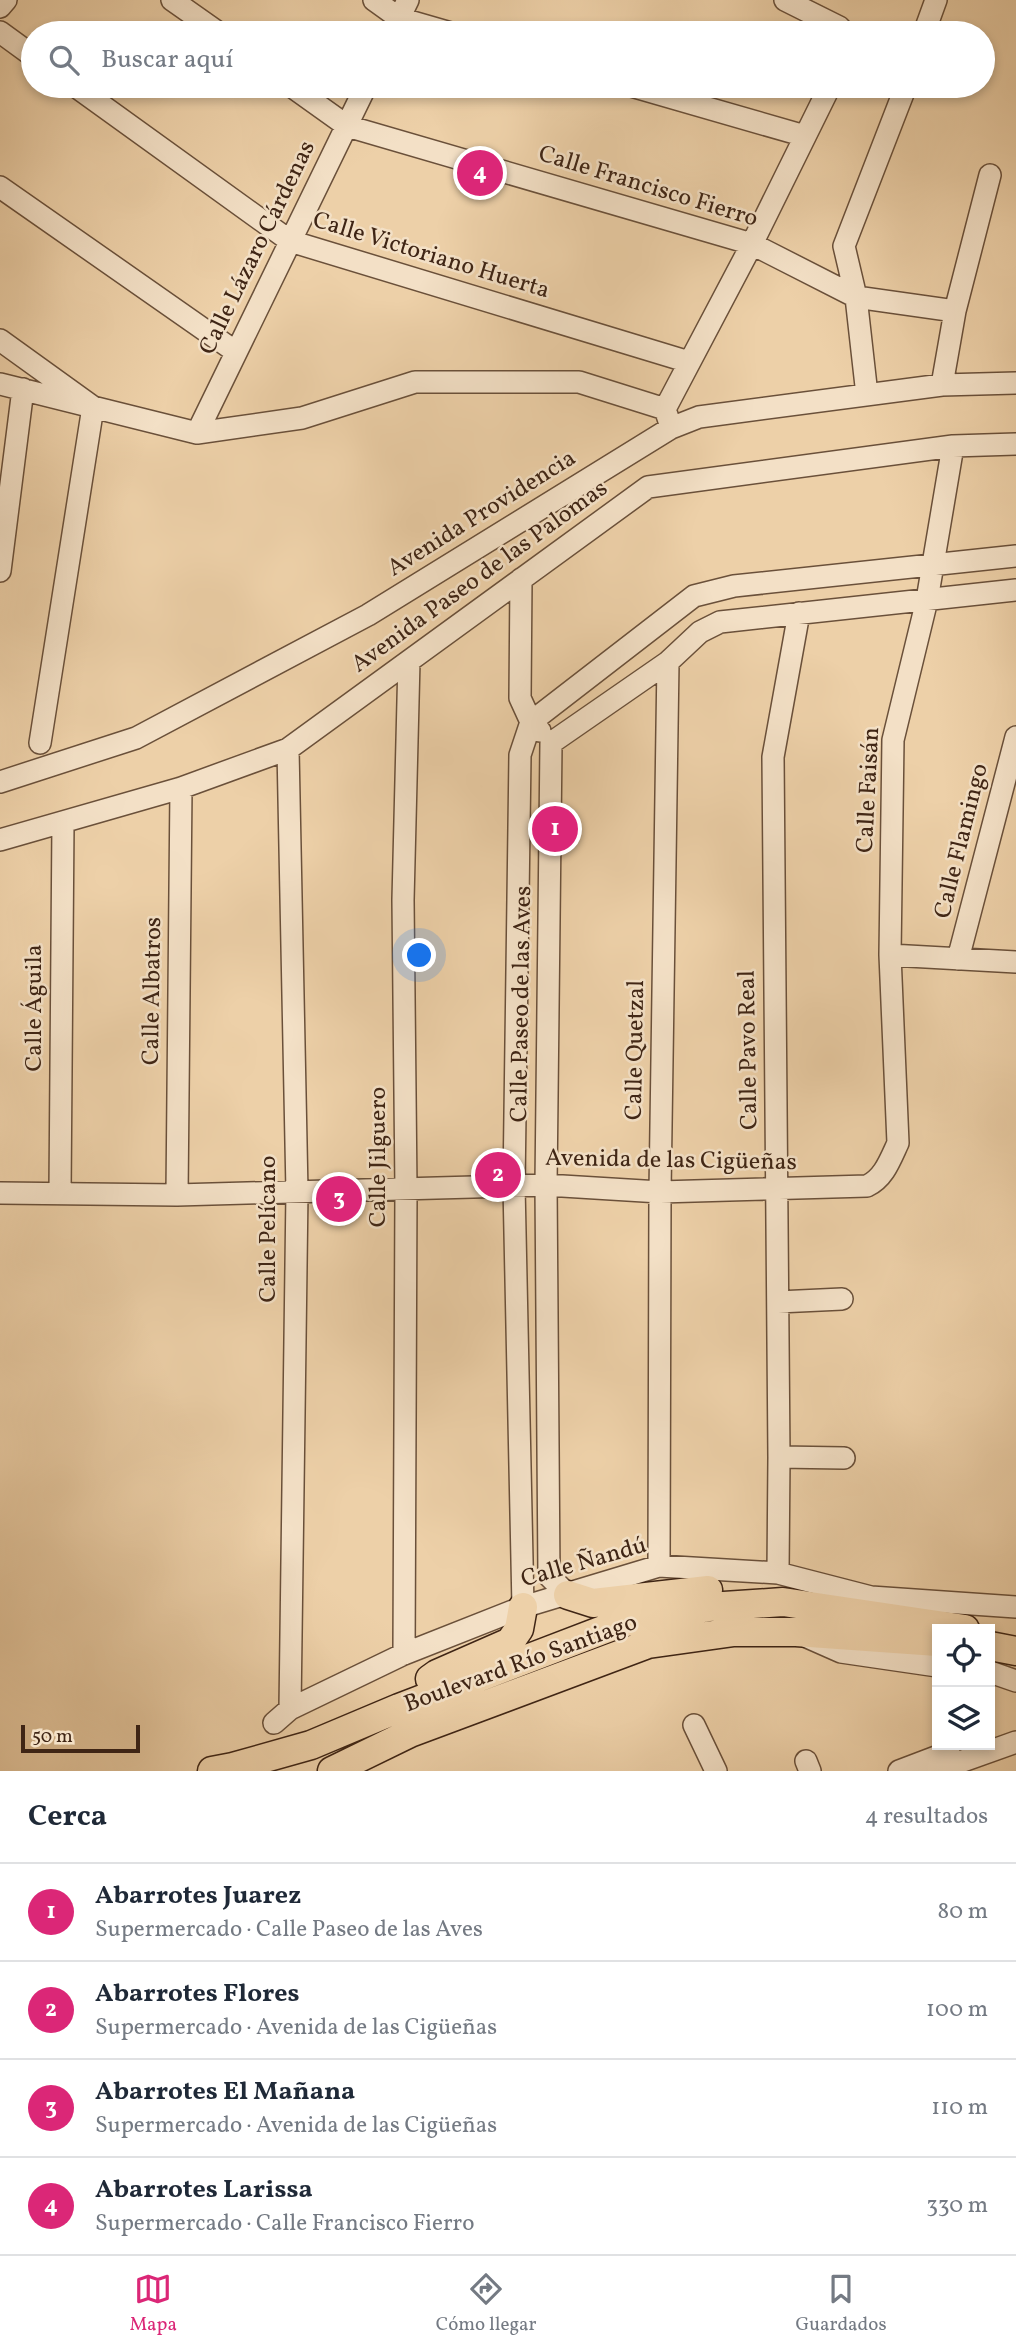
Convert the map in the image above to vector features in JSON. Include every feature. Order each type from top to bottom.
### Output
[{"type":"main road","points":[[568,1595],[593,1603],[726,1587],[783,1602]]},
{"type":"main road","name":"Boulevard Río Santiago","points":[[212,1771],[233,1768],[311,1745],[399,1707],[621,1623],[709,1607],[783,1602],[932,1624]]},
{"type":"main road","points":[[410,1733],[399,1707],[437,1674],[510,1642],[519,1629],[523,1607]]},
{"type":"main road","name":"Boulevard Río Santiago","points":[[332,1771],[410,1733],[648,1644],[734,1632],[796,1632],[932,1642]]},
{"type":"main road","points":[[995,1632],[1016,1634]]},
{"type":"main road","points":[[995,1647],[1016,1651]]},
{"type":"street","points":[[0,7],[6,0]]},
{"type":"street","points":[[172,0],[202,21]]},
{"type":"street","points":[[374,0],[400,17]]},
{"type":"street","points":[[785,0],[827,21]]},
{"type":"street","points":[[929,21],[936,0]]},
{"type":"street","points":[[0,32],[21,47]]},
{"type":"street","name":"Calle Victoriano Huerta","points":[[92,98],[290,241],[689,362]]},
{"type":"street","name":"Calle Francisco Fierro","points":[[308,98],[347,125],[752,244],[856,297],[955,312]]},
{"type":"street","name":"Calle Lázaro Cárdenas","points":[[197,433],[360,98]]},
{"type":"street","points":[[673,98],[805,136]]},
{"type":"street","points":[[0,384],[197,433],[302,418],[415,382],[579,382],[668,418],[689,362],[752,244],[824,98]]},
{"type":"street","points":[[867,395],[856,297],[844,246],[901,98]]},
{"type":"street","points":[[942,385],[955,312],[990,175]]},
{"type":"street","points":[[0,187],[236,352]]},
{"type":"street","points":[[0,341],[93,407]]},
{"type":"street","name":"Avenida Providencia","points":[[0,782],[136,738],[368,615],[668,418],[699,417],[942,385],[1016,383]]},
{"type":"street","points":[[0,571],[23,389]]},
{"type":"street","points":[[40,743],[93,407]]},
{"type":"street","name":"Avenida Paseo de las Palomas","points":[[0,840],[181,788],[288,749],[648,487],[953,446],[1016,444]]},
{"type":"street","name":"Calle Faisán","points":[[898,1143],[890,955],[893,740],[927,600],[953,446]]},
{"type":"street","points":[[531,722],[694,596],[734,586],[1016,556]]},
{"type":"street","points":[[521,579],[520,698],[531,722],[551,743],[668,662],[699,632],[720,622],[1016,590]]},
{"type":"street","name":"Calle Pavo Real","points":[[778,1573],[773,757],[799,613]]},
{"type":"street","name":"Calle Jilguero","points":[[404,1654],[406,1190],[403,900],[409,661]]},
{"type":"street","name":"Calle Quetzal","points":[[659,1566],[660,1192],[668,662]]},
{"type":"street","name":"Calle Paseo de las Aves","points":[[523,1607],[514,1186],[520,755],[531,722]]},
{"type":"street","name":"Calle Flamingo","points":[[958,959],[1016,737]]},
{"type":"street","name":"Calle Paseo de las Aves","points":[[551,743],[546,1185],[548,1576],[568,1595]]},
{"type":"street","name":"Calle Pelícano","points":[[282,1716],[297,1192],[288,749]]},
{"type":"street","name":"Calle Albatros","points":[[177,1195],[181,788]]},
{"type":"street","name":"Calle Águila","points":[[60,1193],[63,822]]},
{"type":"street","points":[[890,955],[1016,962]]},
{"type":"street","name":"Avenida de las Cigüeñas","points":[[0,1193],[177,1195],[546,1185],[660,1192],[866,1186],[875,1182],[885,1171],[898,1143]]},
{"type":"street","points":[[778,1302],[842,1299]]},
{"type":"street","points":[[779,1457],[844,1458]]},
{"type":"street","name":"Calle Ñandú","points":[[282,1716],[404,1654],[523,1607],[659,1566],[778,1573],[870,1597],[1016,1607]]},
{"type":"street","points":[[981,1605],[996,1598],[1016,1597]]},
{"type":"street","points":[[796,1632],[841,1652],[932,1665]]},
{"type":"street","points":[[995,1674],[1016,1681]]},
{"type":"street","points":[[694,1725],[716,1771]]},
{"type":"street","points":[[935,1771],[1007,1736]]},
{"type":"street","points":[[899,1771],[954,1750]]},
{"type":"place","name":"Abarrotes Larissa","points":[[480,173]]},
{"type":"place","name":"Abarrotes Juarez","points":[[555,829]]},
{"type":"place","name":"Abarrotes Flores","points":[[498,1175]]},
{"type":"place","name":"Abarrotes El Mañana","points":[[339,1199]]}]
